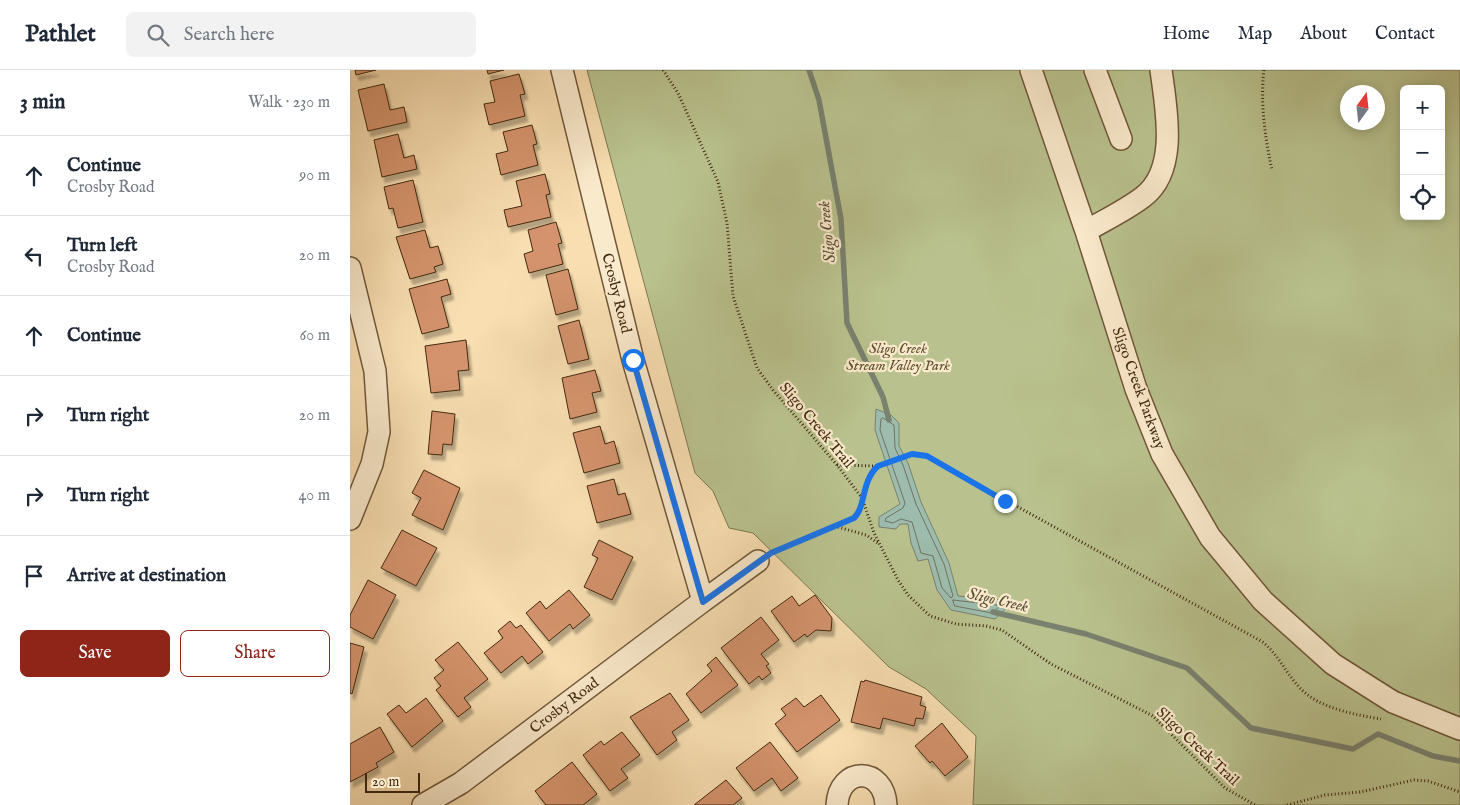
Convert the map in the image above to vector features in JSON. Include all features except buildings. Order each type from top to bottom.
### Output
[{"type":"street","name":"Crosby Road","points":[[562,70],[633,360],[703,602]]},
{"type":"street","name":"Sligo Creek Parkway","points":[[1031,70],[1086,231],[1136,389],[1162,454],[1210,537],[1263,601],[1333,664],[1393,702],[1460,729]]},
{"type":"street","points":[[1096,70],[1121,139]]},
{"type":"street","points":[[1086,231],[1144,196],[1163,171],[1168,129],[1161,70]]},
{"type":"street","points":[[350,268],[375,370],[379,432],[372,464],[353,507]]},
{"type":"street","name":"Crosby Road","points":[[423,805],[461,783],[758,561]]},
{"type":"street","points":[[836,805],[842,786],[849,778],[862,775],[876,780],[884,791],[886,805]]},
{"type":"path","name":"Sligo Creek Trail","points":[[663,70],[678,93],[718,182],[727,223],[733,296],[757,368],[862,498],[879,543],[898,580],[918,606],[930,616],[956,624],[986,626],[1002,630],[1051,664],[1145,712],[1162,724],[1224,788],[1255,805]]},
{"type":"path","points":[[1264,70],[1262,84],[1272,170]]},
{"type":"path","points":[[837,465],[879,466],[912,454],[927,456],[1005,501],[1261,641],[1301,690],[1314,698],[1364,716],[1387,720]]},
{"type":"path","points":[[758,561],[771,553],[836,527],[858,515],[869,477],[879,466]]},
{"type":"path","points":[[836,527],[856,531],[879,543]]},
{"type":"path","points":[[1287,805],[1325,794],[1360,792],[1414,780],[1428,780],[1460,792]]},
{"type":"green space","name":"Sligo Creek Stream Valley Park","points":[[587,70],[1460,70],[1460,805],[973,805],[976,736],[926,689],[889,667],[753,533],[729,528],[713,491],[695,473]]},
{"type":"water","points":[[876,409],[891,415],[899,423],[899,446],[908,463],[921,502],[949,563],[958,596],[1014,601],[995,619],[951,610],[937,590],[928,559],[918,561],[911,543],[908,524],[900,524],[896,529],[879,527],[879,517],[900,504],[875,430]]},
{"type":"waterway","name":"Sligo Creek","points":[[809,70],[819,100],[841,219],[847,323],[883,397],[889,420]]},
{"type":"waterway","name":"Sligo Creek","points":[[993,612],[1086,634],[1187,668],[1251,728],[1353,749],[1378,734],[1433,756],[1460,761]]},
{"type":"route","points":[[633,360],[703,602],[771,553],[854,518],[858,515],[861,508],[862,498],[869,477],[874,470],[878,466],[912,454],[927,456],[1005,501]]}]
